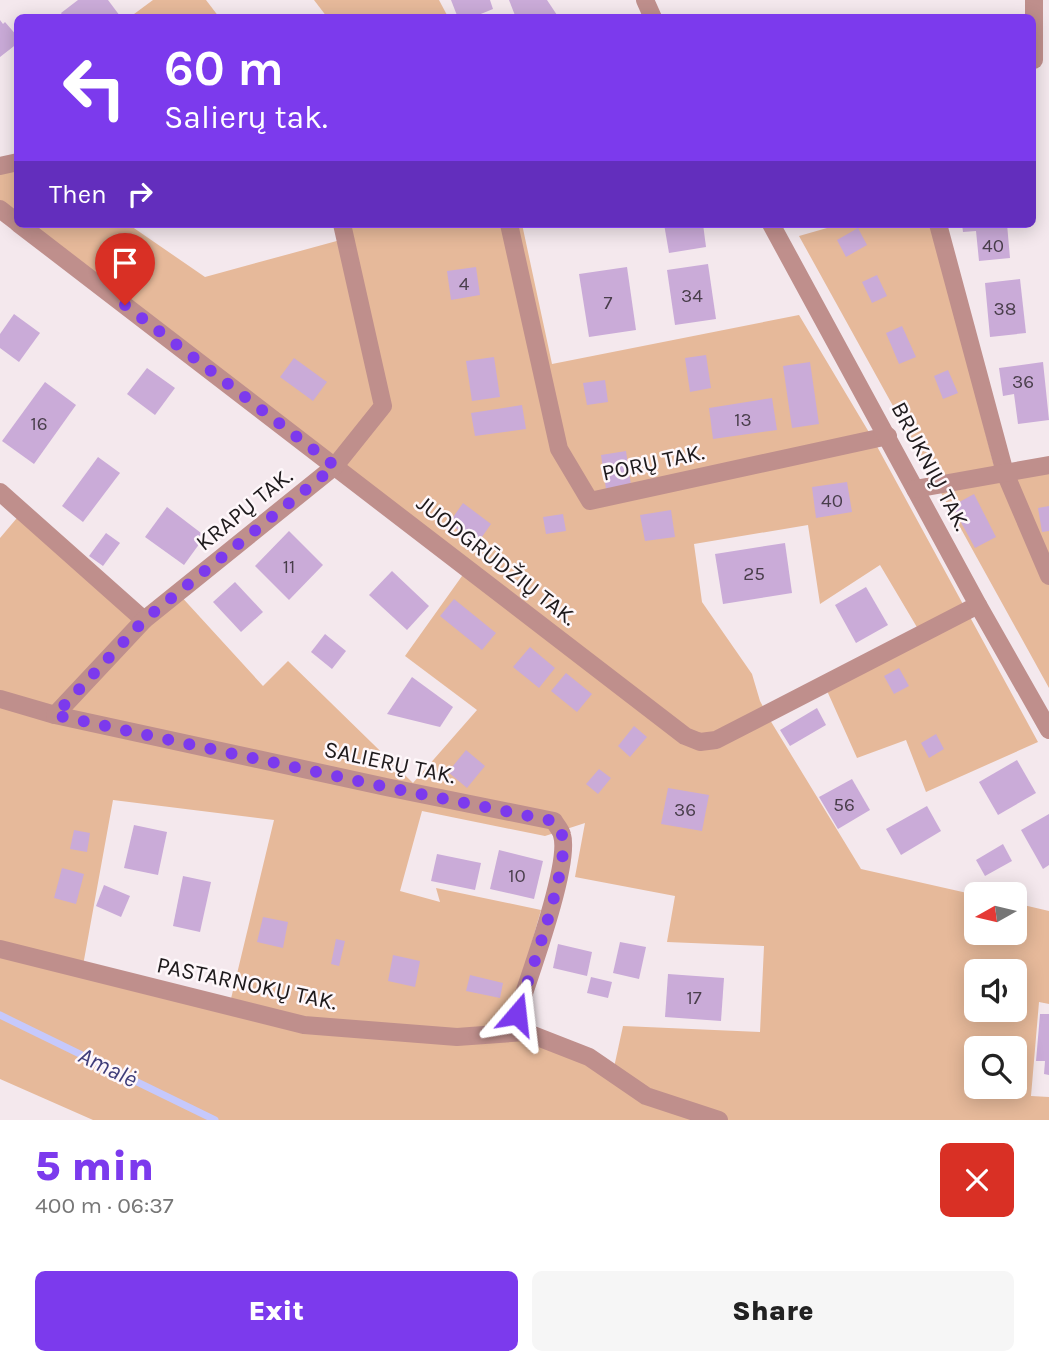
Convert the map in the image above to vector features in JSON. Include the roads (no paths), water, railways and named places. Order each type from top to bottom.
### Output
[{"type":"street","name":"JUODGRŪDŽIŲ TAK.","points":[[0,209],[14,220]]},
{"type":"street","name":"JUODGRŪDŽIŲ TAK.","points":[[25,228],[685,736],[701,742],[716,740],[978,605]]},
{"type":"street","name":"KRAPŲ TAK.","points":[[55,715],[144,620],[335,466],[383,406],[343,228]]},
{"type":"street","name":"PORŲ TAK.","points":[[510,228],[559,449],[590,501],[888,436]]},
{"type":"street","name":"BRUKNIŲ TAK.","points":[[773,228],[1049,730]]},
{"type":"street","points":[[939,228],[1005,473],[1049,576]]},
{"type":"street","points":[[915,489],[1049,465]]},
{"type":"street","points":[[0,492],[144,620]]},
{"type":"street","name":"SALIERŲ TAK.","points":[[0,699],[55,715],[554,821],[562,834],[560,878],[517,1014],[525,1032]]},
{"type":"street","name":"PASTARNOKŲ TAK.","points":[[0,949],[304,1025],[457,1037],[525,1032],[589,1057],[646,1096],[719,1120]]},
{"type":"waterway","name":"Amalė","points":[[0,1015],[215,1120]]}]
